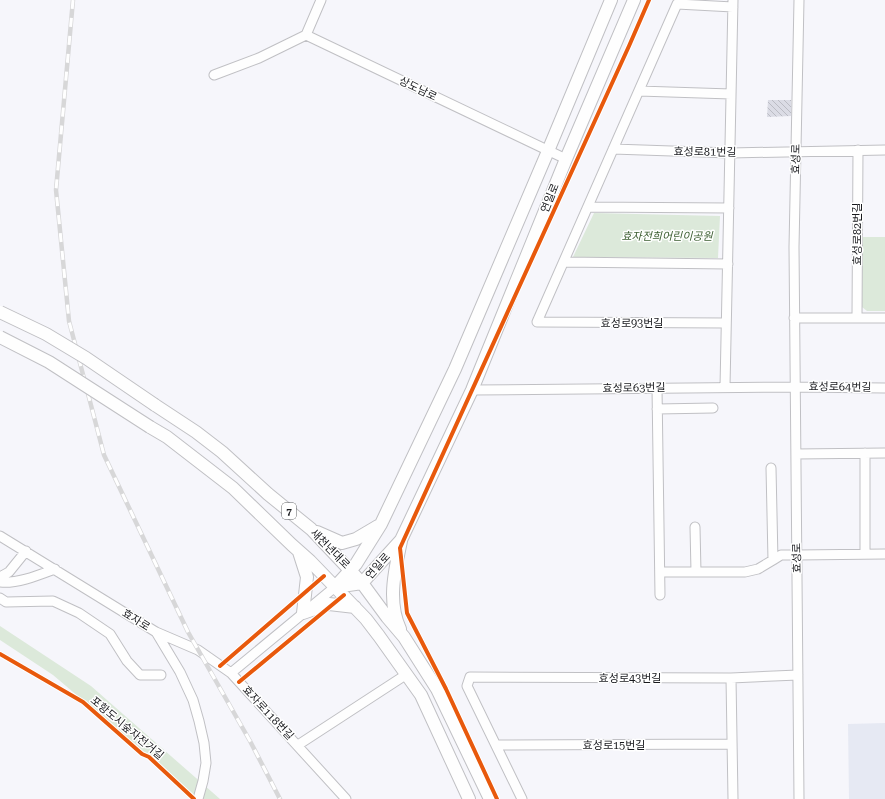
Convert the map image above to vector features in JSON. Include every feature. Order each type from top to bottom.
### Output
[{"type":"main road","name":"연일로","points":[[334,587],[351,570],[381,524],[456,369],[610,0]]},
{"type":"main road","name":"연일로","points":[[362,583],[401,540],[472,390],[566,159],[634,0]]},
{"type":"main road","name":"새천년대로","points":[[0,312],[52,338],[86,358],[196,432],[222,452],[268,494],[311,529],[351,570],[404,637],[437,689],[490,799]]},
{"type":"main road","name":"새천년대로","points":[[0,337],[49,362],[167,438],[233,488],[310,561],[355,607],[379,636],[422,695],[469,799]]},
{"type":"main road","points":[[311,529],[342,542],[356,540],[381,524]]},
{"type":"main road","points":[[401,540],[394,575],[393,595],[395,618],[404,637]]},
{"type":"main road","points":[[299,552],[307,577],[303,613],[329,604],[355,607]]},
{"type":"main road","points":[[334,587],[362,583]]},
{"type":"street","points":[[214,75],[259,58],[306,34],[321,0]]},
{"type":"street","name":"효성로","points":[[799,0],[794,246],[799,799]]},
{"type":"street","points":[[725,387],[728,264],[733,4],[677,4],[564,262],[728,264]]},
{"type":"street","name":"상도남로","points":[[306,34],[566,159]]},
{"type":"street","points":[[639,91],[731,94]]},
{"type":"street","name":"효성로81번길","points":[[614,149],[730,153],[796,151]]},
{"type":"street","name":"효성로82번길","points":[[857,318],[858,150]]},
{"type":"street","points":[[796,151],[885,150]]},
{"type":"street","points":[[588,207],[729,208]]},
{"type":"street","name":"효성로93번길","points":[[564,262],[538,322],[726,323]]},
{"type":"street","points":[[794,318],[885,318]]},
{"type":"street","name":"효성로63번길","points":[[472,390],[795,387]]},
{"type":"street","name":"효성로64번길","points":[[795,387],[885,388]]},
{"type":"street","points":[[657,388],[660,595]]},
{"type":"street","points":[[658,409],[713,408]]},
{"type":"street","points":[[865,453],[865,554]]},
{"type":"street","points":[[796,454],[885,453]]},
{"type":"street","points":[[771,468],[773,560]]},
{"type":"street","points":[[695,527],[696,572]]},
{"type":"street","name":"효자로","points":[[0,536],[156,632],[180,672],[193,700],[204,743],[206,763],[198,799]]},
{"type":"street","points":[[0,576],[9,572],[26,551]]},
{"type":"street","points":[[660,572],[745,572],[758,569],[781,555],[885,554]]},
{"type":"street","points":[[0,582],[6,583],[36,576],[55,569]]},
{"type":"street","points":[[231,673],[334,587]]},
{"type":"street","points":[[0,598],[6,602],[53,601],[79,613],[110,634],[127,661],[140,674],[162,675]]},
{"type":"street","name":"효자로118번길","points":[[156,632],[198,650],[231,673],[346,799]]},
{"type":"street","points":[[298,745],[407,674]]},
{"type":"street","name":"효성로43번길","points":[[496,746],[467,686],[470,677],[731,678],[798,675]]},
{"type":"street","points":[[731,678],[733,799]]},
{"type":"street","name":"효성로15번길","points":[[496,746],[732,744]]},
{"type":"street","points":[[496,746],[522,799]]},
{"type":"shaded area","points":[[885,723],[885,799],[849,799],[848,724]]},
{"type":"green space","name":"효자전희어린이공원","points":[[594,213],[720,216],[718,258],[573,257]]},
{"type":"green space","points":[[862,237],[885,237],[885,311],[867,311],[862,307]]},
{"type":"green space","points":[[0,626],[91,686],[220,799],[199,799],[53,675],[0,640]]},
{"type":"building","points":[[768,100],[791,100],[791,116],[767,117]]},
{"type":"railway","points":[[73,0],[56,190],[69,321],[104,455],[188,632],[250,741],[280,799]]},
{"type":"cycle path","points":[[497,799],[446,689],[407,613],[400,548],[649,0]]},
{"type":"cycle path","points":[[220,666],[324,576]]},
{"type":"cycle path","points":[[239,682],[344,595]]},
{"type":"cycle path","name":"포항도시숲자전거길","points":[[0,654],[83,702],[142,754],[149,757],[194,799]]}]
